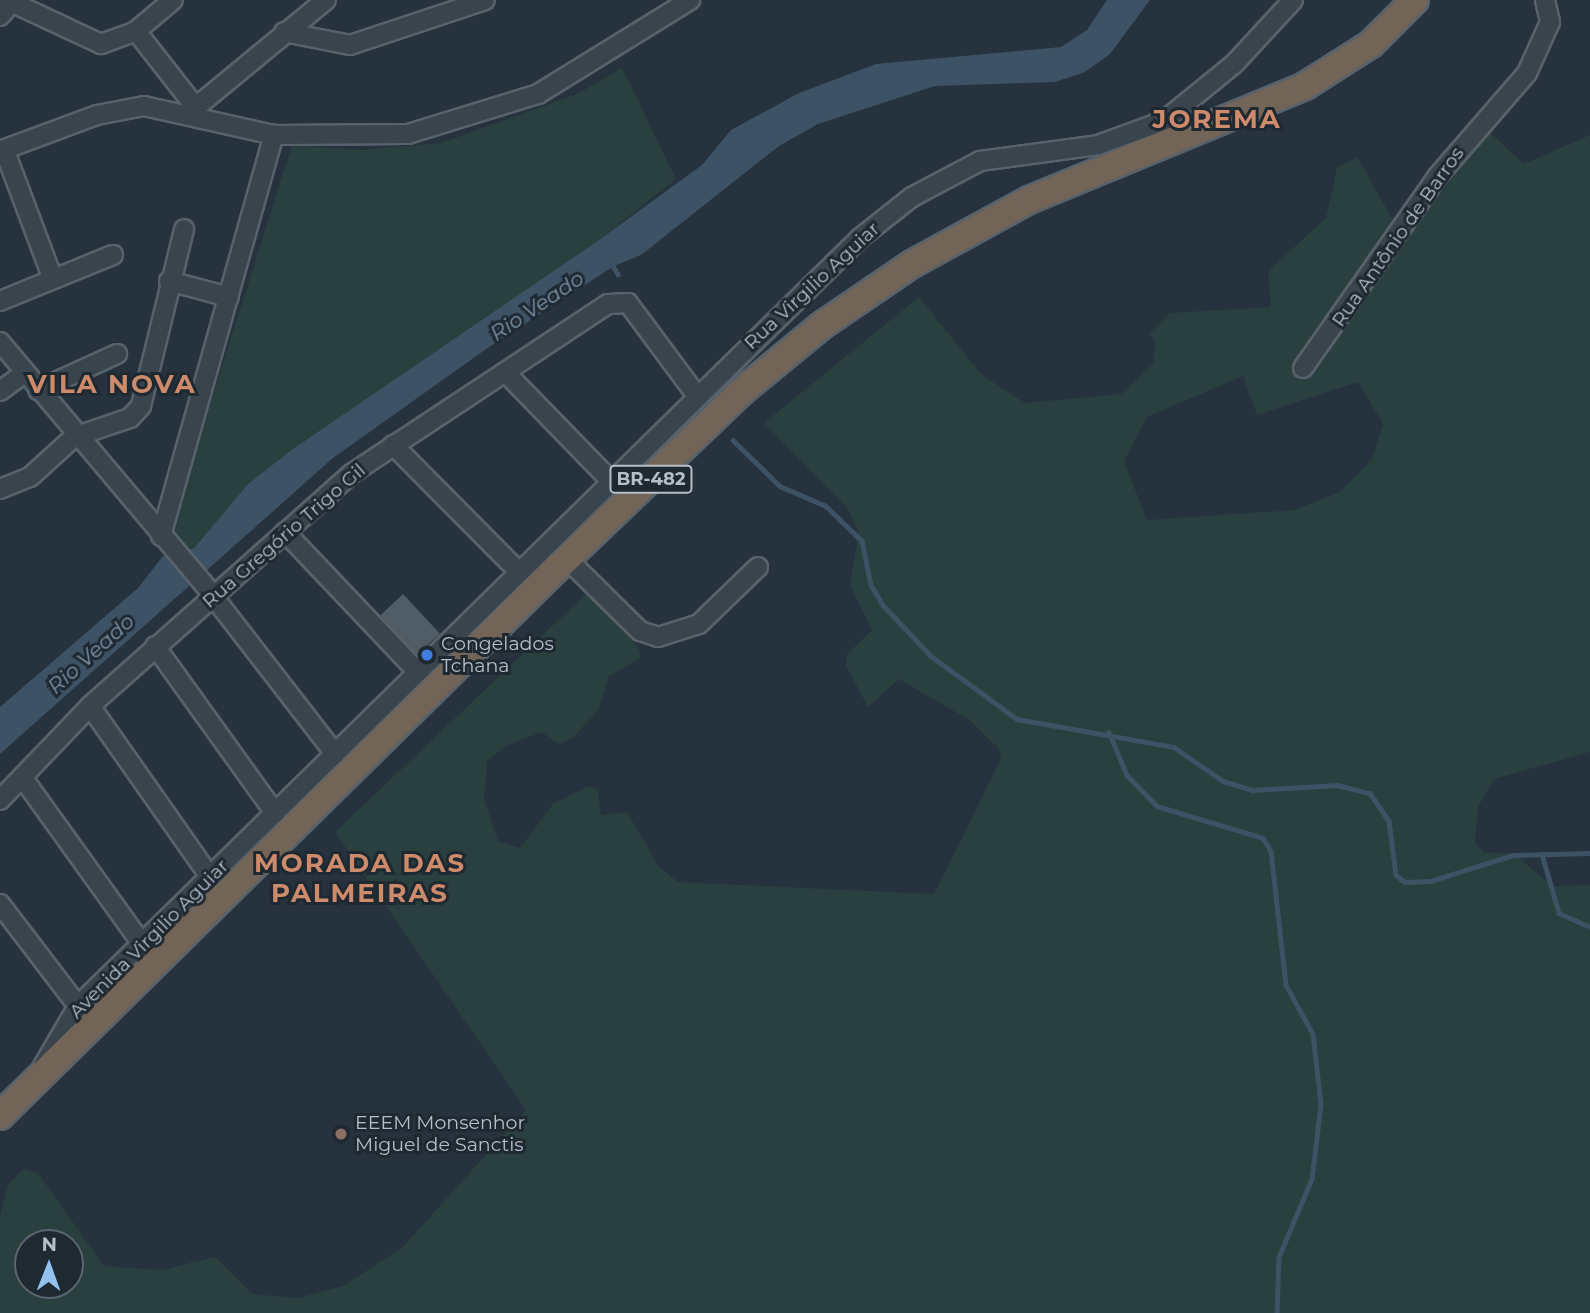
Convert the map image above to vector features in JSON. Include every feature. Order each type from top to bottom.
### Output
[{"type":"highway","name":"BR-482","points":[[0,1116],[567,559],[741,392],[869,290],[1029,200],[1305,86],[1371,44],[1415,0]]},
{"type":"street","points":[[4,9],[82,40],[113,42],[136,31],[173,0]]},
{"type":"street","points":[[192,108],[326,0]]},
{"type":"street","points":[[284,32],[350,45],[485,0]]},
{"type":"street","points":[[52,277],[2,150],[97,115],[144,106],[192,108],[274,135],[386,137],[487,112],[578,74],[690,0]]},
{"type":"street","name":"Rua Virgilio Aguiar","points":[[697,396],[848,248],[912,197],[980,161],[1098,145],[1164,121],[1234,64],[1293,0]]},
{"type":"street","points":[[1545,0],[1550,22]]},
{"type":"street","name":"Rua Antônio de Barros","points":[[1303,368],[1437,177],[1527,73],[1560,0]]},
{"type":"street","points":[[136,31],[192,108]]},
{"type":"street","points":[[162,537],[274,135]]},
{"type":"street","points":[[0,489],[30,477],[74,437],[130,418],[149,380],[169,281],[184,229]]},
{"type":"street","points":[[0,301],[52,277],[113,255]]},
{"type":"street","points":[[169,281],[229,297]]},
{"type":"street","name":"Rua Gregório Trigo Gil","points":[[0,800],[90,706],[155,646],[208,590],[393,445],[608,304],[628,303],[697,396]]},
{"type":"street","points":[[0,342],[74,437],[208,590],[335,754]]},
{"type":"street","points":[[38,390],[117,354]]},
{"type":"street","points":[[505,372],[612,482]]},
{"type":"street","points":[[0,391],[24,373]]},
{"type":"street","name":"Avenida Virgilio Aguiar","points":[[36,1080],[78,1006],[697,396]]},
{"type":"street","points":[[393,445],[518,571]]},
{"type":"street","points":[[285,532],[417,671]]},
{"type":"street","points":[[567,559],[640,631],[658,637],[699,624],[758,567]]},
{"type":"street","points":[[155,646],[275,813]]},
{"type":"street","points":[[90,706],[210,877]]},
{"type":"street","points":[[22,777],[142,944]]},
{"type":"street","points":[[0,904],[78,1006]]},
{"type":"green space","points":[[622,68],[676,179],[599,240],[248,484],[194,548],[166,544],[292,145],[359,150],[441,143],[577,94]]},
{"type":"green space","points":[[1488,131],[1524,164],[1590,135],[1590,752],[1494,779],[1478,807],[1475,843],[1484,852],[1514,854],[1552,886],[1590,885],[1590,1313],[0,1313],[0,1216],[8,1185],[23,1169],[38,1173],[78,1229],[14,1229],[14,1299],[84,1299],[84,1238],[104,1266],[161,1270],[215,1257],[252,1294],[298,1298],[343,1286],[403,1247],[526,1110],[335,832],[588,592],[638,647],[641,658],[609,676],[598,711],[572,738],[558,744],[542,732],[507,745],[487,761],[484,799],[498,841],[520,848],[553,804],[589,786],[598,790],[601,815],[627,812],[659,867],[678,882],[934,894],[1001,759],[999,749],[971,721],[899,679],[868,707],[846,666],[847,654],[872,630],[850,585],[859,532],[847,508],[764,423],[919,297],[982,375],[1025,403],[1121,394],[1153,364],[1156,341],[1149,334],[1170,313],[1271,307],[1268,271],[1326,218],[1337,168],[1357,157],[1405,241]],"holes":[[[1243,376],[1257,415],[1358,382],[1383,424],[1372,459],[1340,492],[1295,510],[1147,520],[1124,461],[1147,417]]]},
{"type":"water","name":"Rio Veado","points":[[1107,0],[1150,0],[1110,54],[1085,72],[1055,82],[935,86],[818,124],[779,146],[641,255],[614,266],[489,347],[333,458],[0,754],[0,707],[138,588],[163,556],[194,548],[248,484],[293,449],[599,240],[702,165],[731,130],[799,93],[876,64],[1061,47],[1087,30]]},
{"type":"building","points":[[403,594],[440,633],[417,655],[380,615]]},
{"type":"waterway","points":[[611,262],[618,274]]},
{"type":"waterway","points":[[733,440],[780,486],[826,506],[862,541],[871,585],[883,605],[931,656],[1017,719],[1174,747],[1223,781],[1252,790],[1337,785],[1370,793],[1389,821],[1396,875],[1405,882],[1431,881],[1513,855],[1590,853]]},
{"type":"waterway","points":[[1109,732],[1127,775],[1157,806],[1263,838],[1271,851],[1286,985],[1313,1034],[1321,1104],[1312,1179],[1279,1257],[1277,1313]]},
{"type":"waterway","points":[[1542,854],[1559,913],[1590,927]]},
{"type":"place","name":"Congelados Tchana","points":[[427,655]]},
{"type":"place","name":"EEEM Monsenhor Miguel de Sanctis","points":[[341,1134]]},
{"type":"district","name":"JOREMA","points":[[1217,120]]},
{"type":"district","name":"VILA NOVA","points":[[112,385]]},
{"type":"district","name":"MORADA DAS PALMEIRAS","points":[[360,879]]}]
